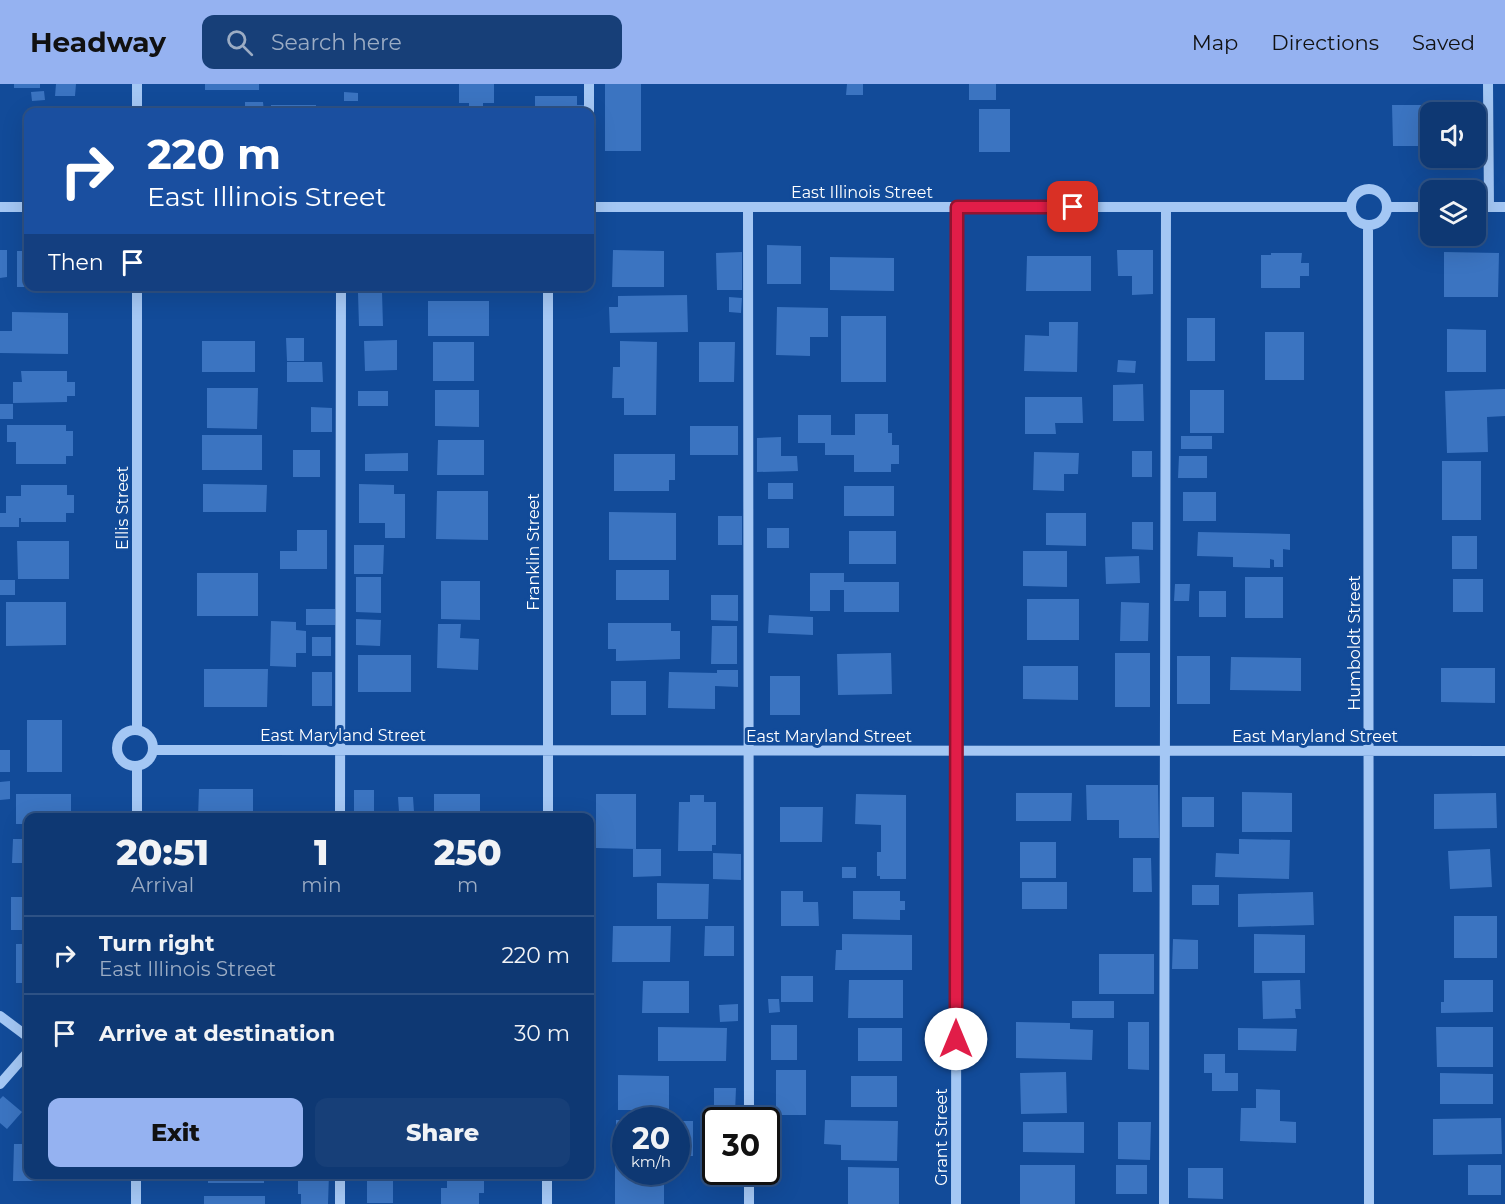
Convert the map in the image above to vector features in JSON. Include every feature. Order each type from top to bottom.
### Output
[{"type":"street","points":[[137,84],[137,108]]},
{"type":"street","points":[[588,84],[589,108]]},
{"type":"street","points":[[1488,84],[1489,207],[1505,207]]},
{"type":"street","points":[[1372,189],[1383,196],[1387,207],[1381,220],[1368,225],[1356,219],[1351,207],[1358,193],[1372,189]]},
{"type":"street","points":[[0,207],[24,207]]},
{"type":"street","name":"East Illinois Street","points":[[594,207],[1351,207]]},
{"type":"street","points":[[748,207],[749,1107]]},
{"type":"street","name":"Grant Street","points":[[956,1204],[957,207]]},
{"type":"street","points":[[1164,1204],[1166,207]]},
{"type":"street","points":[[1387,207],[1420,207]]},
{"type":"street","name":"Humboldt Street","points":[[1368,225],[1369,1204]]},
{"type":"street","name":"Ellis Street","points":[[137,291],[137,729]]},
{"type":"street","points":[[340,813],[341,291]]},
{"type":"street","name":"Franklin Street","points":[[548,291],[548,813]]},
{"type":"street","points":[[137,729],[151,738],[153,750],[148,760],[137,765],[128,764],[118,750],[118,744],[128,731],[137,729]]},
{"type":"street","name":"East Maryland Street","points":[[153,750],[1505,751]]},
{"type":"street","points":[[137,765],[137,813]]},
{"type":"street","points":[[0,1016],[24,1034]]},
{"type":"street","points":[[0,1084],[24,1057]]},
{"type":"street","points":[[136,1179],[136,1204]]},
{"type":"street","points":[[340,1179],[340,1204]]},
{"type":"street","points":[[547,1179],[547,1204]]},
{"type":"street","points":[[749,1185],[749,1204]]},
{"type":"building","points":[[14,84],[40,84],[40,88],[14,88]]},
{"type":"building","points":[[56,84],[76,84],[75,96],[55,96]]},
{"type":"building","points":[[205,84],[259,84],[259,90],[205,90]]},
{"type":"building","points":[[459,84],[494,84],[494,103],[483,103],[483,108],[469,108],[469,103],[459,103]]},
{"type":"building","points":[[605,84],[641,84],[641,151],[605,151]]},
{"type":"building","points":[[847,84],[863,84],[863,95],[846,95]]},
{"type":"building","points":[[969,84],[996,84],[996,100],[969,100]]},
{"type":"building","points":[[44,91],[45,100],[32,101],[31,92]]},
{"type":"building","points":[[344,92],[358,93],[358,101],[344,101]]},
{"type":"building","points":[[535,96],[577,96],[577,105],[587,105],[587,108],[535,108]]},
{"type":"building","points":[[245,102],[263,102],[264,108],[245,108]]},
{"type":"building","points":[[271,105],[316,105],[316,108],[271,108]]},
{"type":"building","points":[[1392,105],[1420,105],[1420,146],[1393,146]]},
{"type":"building","points":[[979,109],[1010,109],[1010,152],[979,152]]},
{"type":"building","points":[[767,245],[801,246],[801,284],[767,284]]},
{"type":"building","points":[[0,250],[7,250],[7,277],[0,278]]},
{"type":"building","points":[[613,250],[664,251],[664,287],[612,287]]},
{"type":"building","points":[[1117,250],[1153,250],[1153,294],[1132,295],[1132,276],[1118,276]]},
{"type":"building","points":[[17,251],[24,251],[24,287],[17,287]]},
{"type":"building","points":[[742,252],[742,290],[717,290],[716,253]]},
{"type":"building","points":[[1444,252],[1499,253],[1498,297],[1444,297]]},
{"type":"building","points":[[1271,253],[1302,253],[1301,263],[1309,263],[1309,276],[1300,276],[1300,288],[1261,288],[1261,255],[1271,255]]},
{"type":"building","points":[[1027,256],[1091,256],[1091,291],[1026,291]]},
{"type":"building","points":[[830,257],[894,258],[894,291],[830,290]]},
{"type":"building","points":[[382,292],[383,326],[359,326],[358,293]]},
{"type":"building","points":[[687,295],[688,332],[610,333],[609,307],[618,307],[618,296]]},
{"type":"building","points":[[729,297],[742,298],[741,313],[729,312]]},
{"type":"building","points":[[428,301],[489,301],[489,336],[428,336]]},
{"type":"building","points":[[777,307],[828,308],[828,337],[810,337],[810,356],[776,355]]},
{"type":"building","points":[[12,312],[68,313],[68,354],[0,353],[0,331],[12,331]]},
{"type":"building","points":[[841,316],[886,316],[886,382],[841,382]]},
{"type":"building","points":[[1187,318],[1215,318],[1215,361],[1187,361]]},
{"type":"building","points":[[1049,322],[1078,322],[1077,372],[1024,371],[1025,335],[1049,336]]},
{"type":"building","points":[[1447,329],[1486,330],[1486,372],[1447,372]]},
{"type":"building","points":[[1265,332],[1304,332],[1304,380],[1265,380]]},
{"type":"building","points":[[286,338],[304,338],[304,361],[287,361]]},
{"type":"building","points":[[397,340],[397,370],[365,371],[364,341]]},
{"type":"building","points":[[202,341],[255,341],[255,372],[202,372]]},
{"type":"building","points":[[620,341],[657,342],[656,415],[624,415],[624,398],[612,398],[613,367],[620,367]]},
{"type":"building","points":[[433,342],[474,342],[474,381],[433,381]]},
{"type":"building","points":[[699,342],[735,342],[734,382],[699,382]]},
{"type":"building","points":[[1118,360],[1136,361],[1135,373],[1117,372]]},
{"type":"building","points":[[287,362],[322,362],[323,382],[287,382]]},
{"type":"building","points":[[21,371],[67,371],[67,382],[75,382],[75,396],[67,396],[67,402],[13,403],[13,382],[22,382]]},
{"type":"building","points":[[1143,384],[1144,421],[1113,421],[1113,385]]},
{"type":"building","points":[[207,388],[258,388],[257,429],[207,428]]},
{"type":"building","points":[[1505,389],[1505,416],[1487,417],[1488,452],[1447,453],[1445,391]]},
{"type":"building","points":[[435,390],[479,390],[479,427],[435,426]]},
{"type":"building","points":[[1190,390],[1224,390],[1224,433],[1190,433]]},
{"type":"building","points":[[358,391],[388,391],[388,406],[358,406]]},
{"type":"building","points":[[1025,397],[1082,397],[1083,423],[1055,423],[1056,434],[1025,434]]},
{"type":"building","points":[[0,404],[13,404],[13,419],[0,419]]},
{"type":"building","points":[[311,407],[332,408],[332,432],[311,432]]},
{"type":"building","points":[[855,414],[888,414],[888,433],[892,433],[892,445],[899,445],[899,464],[891,464],[891,472],[854,472],[854,455],[825,455],[825,443],[798,443],[798,415],[831,415],[831,435],[855,435]]},
{"type":"building","points":[[7,425],[66,425],[66,431],[73,431],[73,456],[66,456],[66,464],[16,464],[16,442],[7,442]]},
{"type":"building","points":[[690,426],[738,426],[738,455],[690,455]]},
{"type":"building","points":[[202,435],[262,435],[262,470],[202,470]]},
{"type":"building","points":[[1181,436],[1212,436],[1212,449],[1181,449]]},
{"type":"building","points":[[781,437],[781,456],[797,456],[798,471],[757,472],[757,438]]},
{"type":"building","points":[[438,440],[484,440],[484,475],[437,475]]},
{"type":"building","points":[[293,450],[320,450],[320,477],[293,477]]},
{"type":"building","points":[[1132,451],[1152,451],[1152,477],[1132,477]]},
{"type":"building","points":[[1034,452],[1079,453],[1078,474],[1064,474],[1064,491],[1033,490]]},
{"type":"building","points":[[408,453],[408,471],[365,471],[365,454]]},
{"type":"building","points":[[614,454],[675,454],[675,480],[669,480],[669,491],[614,491]]},
{"type":"building","points":[[1179,456],[1207,456],[1207,478],[1178,478]]},
{"type":"building","points":[[1442,461],[1481,461],[1481,520],[1442,520]]},
{"type":"building","points":[[768,483],[793,483],[793,499],[768,499]]},
{"type":"building","points":[[203,484],[267,485],[266,512],[203,512]]},
{"type":"building","points":[[359,484],[394,485],[394,494],[405,494],[405,538],[385,538],[385,523],[359,523]]},
{"type":"building","points":[[21,485],[67,485],[67,495],[74,495],[74,513],[66,513],[66,522],[21,522],[19,518],[19,527],[0,527],[0,513],[6,513],[6,496],[21,496]]},
{"type":"building","points":[[844,486],[894,486],[894,516],[844,516]]},
{"type":"building","points":[[437,491],[488,491],[488,540],[436,539]]},
{"type":"building","points":[[1183,492],[1216,492],[1216,521],[1183,521]]},
{"type":"building","points":[[609,512],[676,513],[676,560],[609,560]]},
{"type":"building","points":[[1046,513],[1086,513],[1086,546],[1046,545]]},
{"type":"building","points":[[718,516],[742,516],[742,545],[718,545]]},
{"type":"building","points":[[1132,522],[1153,522],[1153,550],[1132,549]]},
{"type":"building","points":[[767,528],[789,528],[789,548],[767,548]]},
{"type":"building","points":[[297,530],[327,530],[327,569],[280,569],[280,551],[297,551]]},
{"type":"building","points":[[849,531],[896,531],[896,564],[849,564]]},
{"type":"building","points":[[1198,532],[1290,534],[1290,550],[1283,549],[1283,567],[1274,567],[1274,560],[1270,559],[1270,568],[1233,567],[1233,557],[1197,556]]},
{"type":"building","points":[[1452,536],[1477,536],[1477,569],[1452,569]]},
{"type":"building","points":[[17,541],[69,541],[69,579],[18,579]]},
{"type":"building","points":[[354,545],[384,545],[383,574],[354,574]]},
{"type":"building","points":[[1023,551],[1067,551],[1067,587],[1023,586]]},
{"type":"building","points":[[1139,556],[1140,583],[1106,584],[1105,557]]},
{"type":"building","points":[[616,570],[669,570],[669,600],[616,600]]},
{"type":"building","points":[[197,573],[258,573],[258,616],[197,616]]},
{"type":"building","points":[[810,573],[844,573],[844,582],[899,582],[899,612],[844,612],[844,590],[830,590],[830,611],[810,611]]},
{"type":"building","points":[[356,577],[381,577],[381,613],[356,612]]},
{"type":"building","points":[[1245,577],[1283,577],[1283,618],[1245,618]]},
{"type":"building","points":[[1453,579],[1483,579],[1483,612],[1453,612]]},
{"type":"building","points":[[0,580],[15,580],[15,595],[0,595]]},
{"type":"building","points":[[441,581],[480,581],[480,620],[441,619]]},
{"type":"building","points":[[1175,584],[1190,584],[1189,601],[1174,601]]},
{"type":"building","points":[[1199,591],[1226,591],[1226,617],[1199,617]]},
{"type":"building","points":[[711,595],[738,595],[738,621],[711,620]]},
{"type":"building","points":[[1027,599],[1079,599],[1079,640],[1027,640]]},
{"type":"building","points":[[6,602],[66,602],[66,645],[6,646]]},
{"type":"building","points":[[1121,602],[1149,603],[1148,641],[1120,641]]},
{"type":"building","points":[[306,609],[335,609],[335,625],[306,625]]},
{"type":"building","points":[[769,615],[813,617],[813,635],[768,633]]},
{"type":"building","points":[[356,619],[381,620],[380,646],[356,645]]},
{"type":"building","points":[[271,621],[296,622],[296,630],[306,631],[306,653],[296,653],[296,667],[270,666]]},
{"type":"building","points":[[608,623],[671,623],[671,631],[680,631],[680,659],[616,661],[616,649],[608,649]]},
{"type":"building","points":[[438,624],[461,624],[460,638],[479,639],[478,670],[437,668]]},
{"type":"building","points":[[712,626],[737,626],[737,664],[711,664]]},
{"type":"building","points":[[312,637],[331,637],[331,656],[312,656]]},
{"type":"building","points":[[891,653],[892,694],[838,695],[837,654]]},
{"type":"building","points":[[1115,653],[1150,653],[1150,707],[1115,707]]},
{"type":"building","points":[[358,655],[411,655],[411,692],[358,692]]},
{"type":"building","points":[[1177,656],[1210,656],[1210,704],[1177,704]]},
{"type":"building","points":[[1231,657],[1301,658],[1301,691],[1230,690]]},
{"type":"building","points":[[1023,666],[1078,666],[1078,700],[1023,699]]},
{"type":"building","points":[[1441,668],[1495,668],[1495,703],[1441,702]]},
{"type":"building","points":[[204,669],[268,669],[267,707],[204,707]]},
{"type":"building","points":[[717,670],[738,670],[738,687],[715,686],[715,709],[668,708],[669,672],[717,673]]},
{"type":"building","points":[[312,672],[332,672],[332,706],[312,706]]},
{"type":"building","points":[[770,676],[800,676],[800,715],[770,715]]},
{"type":"building","points":[[611,681],[646,681],[646,715],[611,715]]},
{"type":"building","points":[[27,720],[62,720],[62,772],[27,772]]},
{"type":"building","points":[[0,750],[10,750],[10,772],[0,772]]},
{"type":"building","points":[[10,781],[10,799],[0,800],[0,782]]},
{"type":"building","points":[[1086,785],[1158,785],[1159,838],[1119,838],[1119,820],[1087,820]]},
{"type":"building","points":[[199,789],[253,789],[253,813],[198,813]]},
{"type":"building","points":[[354,790],[374,790],[374,813],[354,813]]},
{"type":"building","points":[[1242,792],[1292,793],[1292,832],[1242,832]]},
{"type":"building","points":[[1016,793],[1072,793],[1071,821],[1016,821]]},
{"type":"building","points":[[1496,793],[1497,828],[1434,829],[1434,794]]},
{"type":"building","points":[[16,794],[71,794],[71,813],[24,813],[24,824],[16,824]]},
{"type":"building","points":[[434,794],[480,794],[480,813],[434,813]]},
{"type":"building","points":[[596,794],[636,794],[636,849],[596,848]]},
{"type":"building","points":[[856,794],[906,795],[906,879],[880,879],[880,876],[877,876],[877,852],[881,852],[881,825],[855,824]]},
{"type":"building","points":[[690,795],[704,795],[704,802],[716,802],[716,845],[712,845],[712,851],[678,851],[679,802],[690,802]]},
{"type":"building","points":[[398,797],[413,797],[414,812],[399,812]]},
{"type":"building","points":[[1182,797],[1214,797],[1214,827],[1182,827]]},
{"type":"building","points":[[780,807],[823,807],[822,842],[780,842]]},
{"type":"building","points":[[311,811],[335,811],[335,813],[311,813]]},
{"type":"building","points":[[13,839],[24,839],[24,863],[12,863]]},
{"type":"building","points":[[1239,839],[1290,840],[1289,879],[1215,877],[1216,853],[1239,854]]},
{"type":"building","points":[[1020,842],[1056,842],[1056,878],[1020,878]]},
{"type":"building","points":[[633,849],[661,849],[661,876],[633,877]]},
{"type":"building","points":[[1490,849],[1492,887],[1450,889],[1448,851]]},
{"type":"building","points":[[713,853],[741,854],[741,880],[713,879]]},
{"type":"building","points":[[1133,858],[1151,858],[1152,892],[1133,892]]},
{"type":"building","points":[[842,867],[856,867],[856,878],[842,878]]},
{"type":"building","points":[[1022,882],[1067,882],[1067,909],[1022,909]]},
{"type":"building","points":[[657,883],[709,884],[708,919],[657,919]]},
{"type":"building","points":[[1192,885],[1219,885],[1219,905],[1192,905]]},
{"type":"building","points":[[781,891],[803,891],[803,902],[818,902],[819,926],[781,926]]},
{"type":"building","points":[[853,891],[900,891],[900,901],[905,901],[905,910],[900,910],[900,920],[853,919]]},
{"type":"building","points":[[1313,892],[1314,925],[1238,927],[1238,894]]},
{"type":"building","points":[[11,897],[24,897],[24,930],[11,930]]},
{"type":"building","points":[[1454,916],[1497,916],[1497,958],[1454,958]]},
{"type":"building","points":[[613,926],[671,926],[670,962],[612,962]]},
{"type":"building","points":[[705,926],[734,926],[734,956],[704,956]]},
{"type":"building","points":[[842,934],[912,935],[912,970],[835,970],[836,950],[842,950]]},
{"type":"building","points":[[1254,934],[1305,935],[1305,973],[1254,973]]},
{"type":"building","points":[[1173,939],[1198,940],[1198,969],[1172,969]]},
{"type":"building","points":[[16,944],[24,944],[24,983],[16,983]]},
{"type":"building","points":[[1099,954],[1154,954],[1154,994],[1099,994]]},
{"type":"building","points":[[781,976],[813,976],[813,1002],[781,1002]]},
{"type":"building","points":[[849,980],[903,980],[903,1018],[848,1018]]},
{"type":"building","points":[[1300,980],[1301,1009],[1295,1009],[1296,1018],[1263,1019],[1262,981]]},
{"type":"building","points":[[1444,980],[1493,980],[1493,1012],[1441,1013],[1441,1002],[1444,1002]]},
{"type":"building","points":[[643,981],[689,981],[689,1013],[642,1013]]},
{"type":"building","points":[[768,999],[779,999],[780,1012],[769,1013]]},
{"type":"building","points":[[1072,1001],[1114,1001],[1114,1018],[1072,1018]]},
{"type":"building","points":[[738,1004],[738,1021],[720,1022],[719,1005]]},
{"type":"building","points":[[1016,1022],[1070,1023],[1070,1029],[1093,1030],[1092,1060],[1016,1058]]},
{"type":"building","points":[[1128,1022],[1149,1022],[1149,1070],[1128,1069]]},
{"type":"building","points":[[771,1025],[797,1025],[797,1060],[771,1060]]},
{"type":"building","points":[[658,1027],[727,1028],[726,1061],[658,1061]]},
{"type":"building","points":[[1436,1027],[1493,1027],[1493,1067],[1437,1067]]},
{"type":"building","points":[[858,1028],[902,1028],[902,1061],[858,1061]]},
{"type":"building","points":[[1238,1028],[1297,1029],[1296,1051],[1238,1050]]},
{"type":"building","points":[[1204,1054],[1225,1054],[1225,1073],[1238,1073],[1238,1091],[1212,1091],[1212,1073],[1204,1073]]},
{"type":"building","points":[[776,1070],[806,1070],[806,1115],[780,1115],[780,1107],[776,1107]]},
{"type":"building","points":[[1066,1072],[1067,1113],[1021,1114],[1020,1073]]},
{"type":"building","points":[[1440,1073],[1493,1074],[1493,1104],[1440,1104]]},
{"type":"building","points":[[618,1075],[669,1076],[669,1107],[618,1107]]},
{"type":"building","points":[[851,1076],[897,1076],[897,1107],[851,1107]]},
{"type":"building","points":[[714,1088],[736,1088],[735,1107],[714,1107]]},
{"type":"building","points":[[1256,1089],[1280,1090],[1280,1121],[1296,1122],[1296,1143],[1240,1141],[1241,1108],[1256,1108]]},
{"type":"building","points":[[3,1096],[22,1112],[7,1129],[0,1123],[0,1099]]},
{"type":"building","points":[[1501,1118],[1502,1154],[1433,1155],[1433,1119]]},
{"type":"building","points":[[825,1120],[898,1121],[897,1161],[841,1160],[841,1145],[824,1144]]},
{"type":"building","points":[[690,1121],[693,1121],[693,1156],[690,1156]]},
{"type":"building","points":[[1023,1122],[1084,1122],[1084,1153],[1023,1152]]},
{"type":"building","points":[[1118,1122],[1151,1122],[1150,1160],[1118,1159]]},
{"type":"building","points":[[14,1144],[24,1144],[24,1179],[63,1179],[63,1181],[13,1181]]},
{"type":"building","points":[[1020,1165],[1075,1165],[1075,1204],[1020,1204]]},
{"type":"building","points":[[1116,1165],[1147,1165],[1147,1194],[1116,1194]]},
{"type":"building","points":[[1468,1165],[1501,1165],[1501,1195],[1468,1195]]},
{"type":"building","points":[[848,1167],[899,1168],[899,1204],[848,1204]]},
{"type":"building","points":[[1188,1168],[1223,1168],[1223,1199],[1188,1198]]},
{"type":"building","points":[[208,1179],[264,1179],[264,1183],[208,1183]]},
{"type":"building","points":[[298,1179],[329,1179],[328,1204],[301,1204],[301,1194],[298,1194]]},
{"type":"building","points":[[367,1179],[393,1179],[393,1203],[367,1203]]},
{"type":"building","points":[[447,1179],[484,1179],[484,1193],[479,1193],[479,1204],[441,1204],[441,1188],[447,1188]]},
{"type":"building","points":[[615,1185],[664,1185],[664,1204],[615,1204]]},
{"type":"building","points":[[204,1196],[265,1196],[265,1204],[204,1204]]},
{"type":"route","points":[[956,1039],[957,207],[1073,207]]}]
